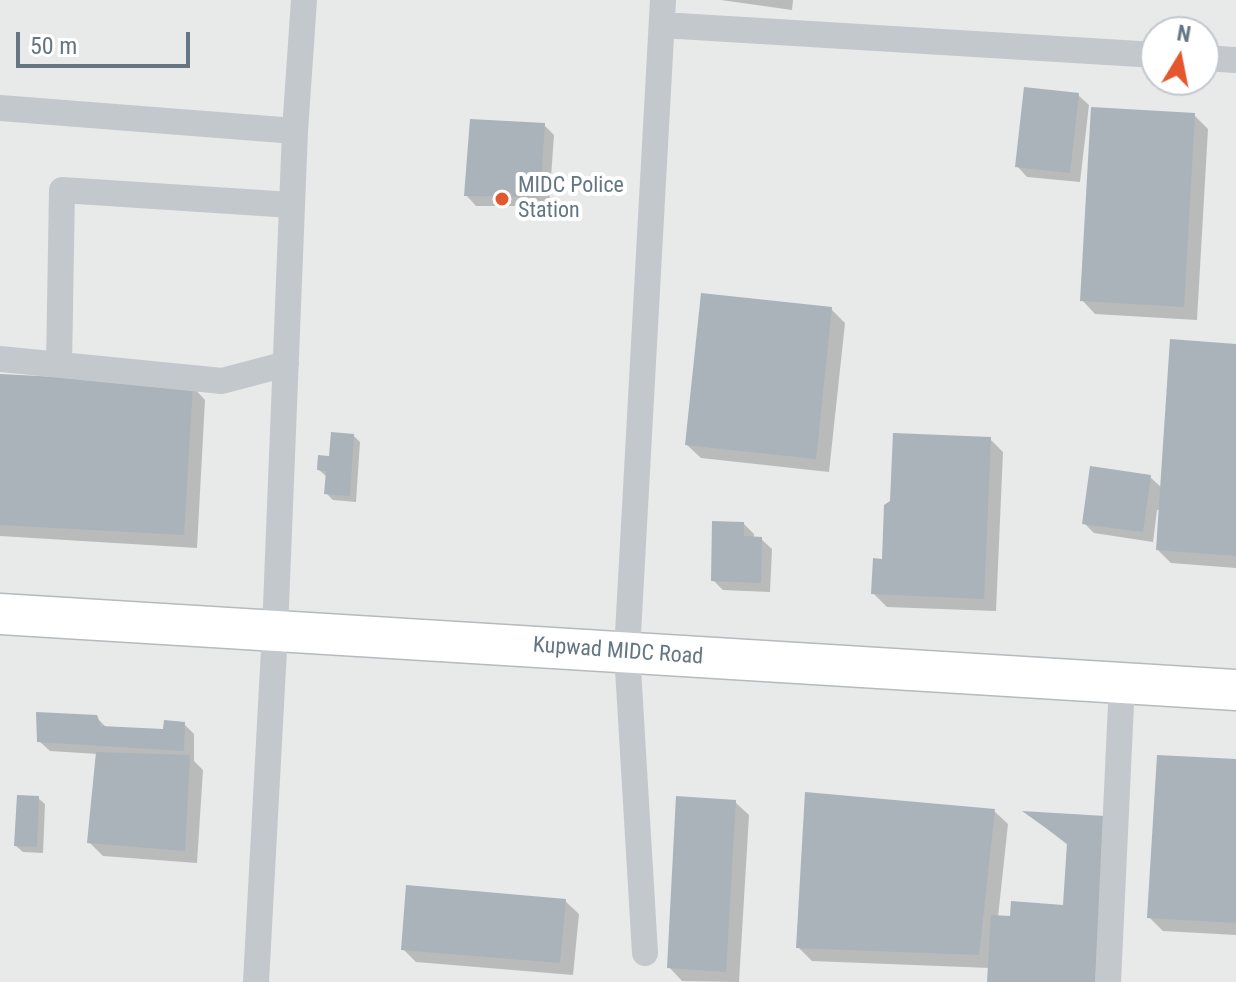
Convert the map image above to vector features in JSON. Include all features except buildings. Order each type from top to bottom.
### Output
[{"type":"main road","name":"Kupwad MIDC Road","points":[[0,614],[1236,690]]},
{"type":"street","points":[[256,982],[275,631],[295,131],[304,0]]},
{"type":"street","points":[[645,953],[627,652],[662,12],[1140,54]]},
{"type":"street","points":[[0,108],[295,131]]},
{"type":"street","points":[[59,365],[62,190],[292,205]]},
{"type":"street","points":[[0,359],[222,381],[286,364]]},
{"type":"street","points":[[1108,982],[1122,683]]},
{"type":"shaded area","points":[[0,0],[1236,0],[1236,982],[0,982]]},
{"type":"place","name":"MIDC Police Station","points":[[502,199]]}]
